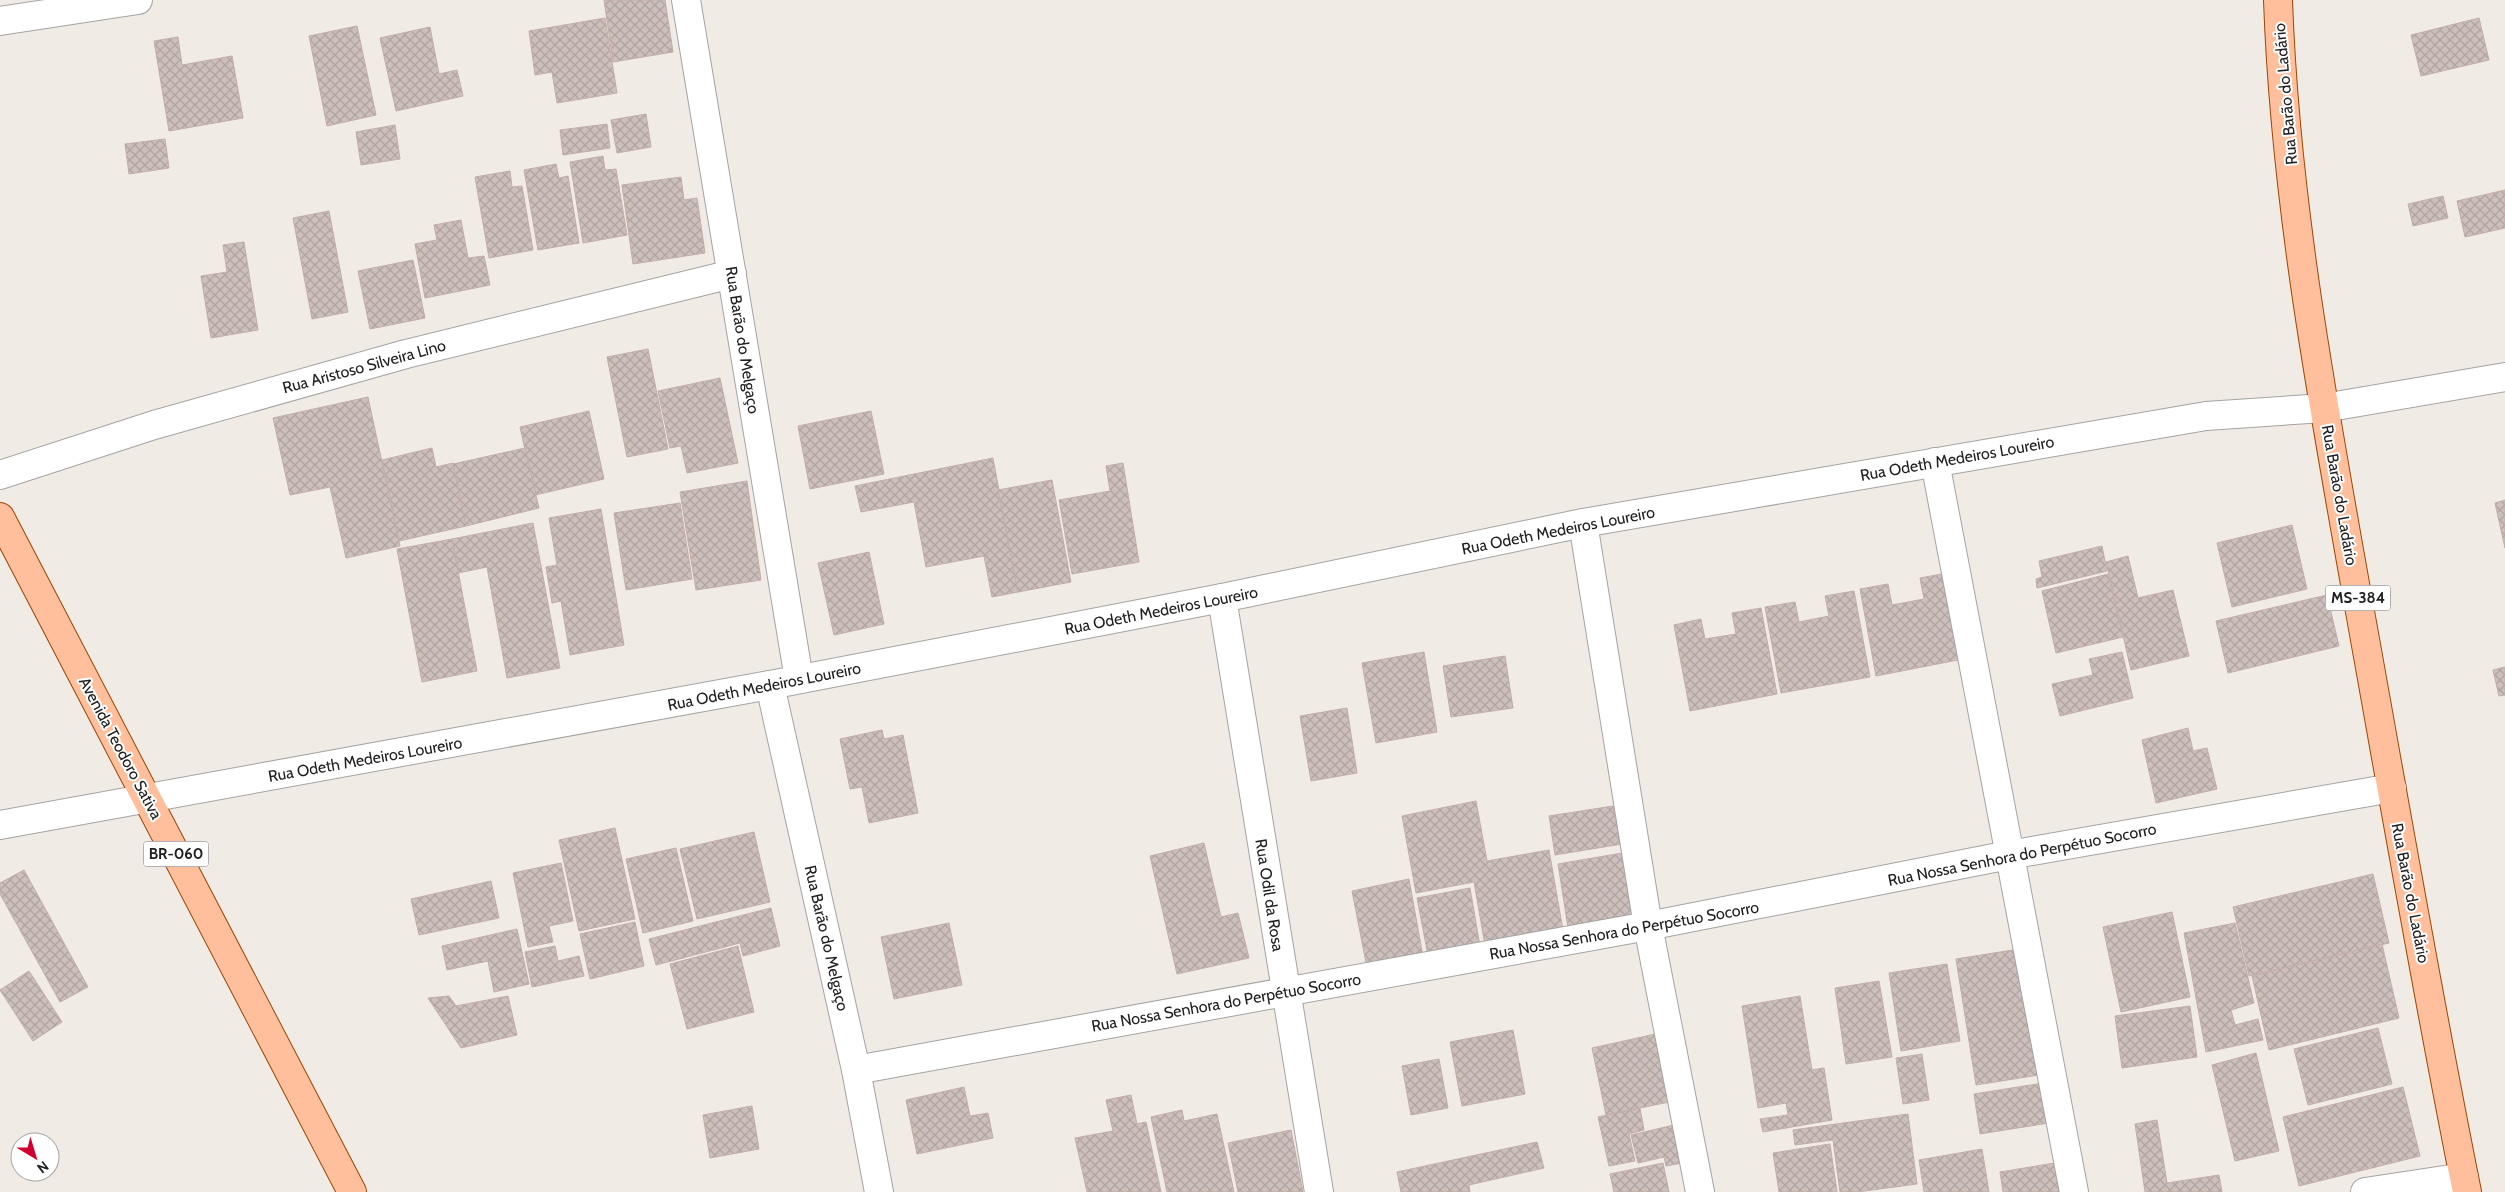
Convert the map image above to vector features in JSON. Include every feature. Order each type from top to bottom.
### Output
[{"type":"main road","name":"Rua Barão do Ladário","points":[[2278,0],[2281,79],[2300,252],[2324,408],[2465,1184]]},
{"type":"main road","name":"Avenida Teodoro Sativa","points":[[0,517],[352,1192]]},
{"type":"street","points":[[0,21],[138,0]]},
{"type":"street","name":"Rua Barão do Melgaço","points":[[686,0],[798,679]]},
{"type":"street","name":"Rua Aristoso Silveira Lino","points":[[0,475],[154,425],[406,354],[732,274]]},
{"type":"street","name":"Rua Odeth Medeiros Loureiro","points":[[0,825],[770,685],[1222,598],[1583,523],[2206,416],[2324,408],[2505,377]]},
{"type":"street","points":[[1935,462],[2074,1192]]},
{"type":"street","points":[[1583,523],[1648,926],[1700,1192]]},
{"type":"street","name":"Rua Odil da Rosa","points":[[1222,598],[1319,1192]]},
{"type":"street","name":"Rua Barão do Melgaço","points":[[770,685],[856,1070],[879,1192]]},
{"type":"street","name":"Rua Nossa Senhora do Perpétuo Socorro","points":[[856,1070],[1285,990],[1648,926],[2009,855],[2392,788]]},
{"type":"street","points":[[2364,1192],[2465,1184]]},
{"type":"building","points":[[604,0],[665,0],[673,52],[613,62]]},
{"type":"building","points":[[605,18],[617,93],[557,103],[552,72],[535,75],[529,31]]},
{"type":"building","points":[[2479,18],[2489,60],[2421,76],[2411,35]]},
{"type":"building","points":[[357,26],[376,115],[327,126],[309,36]]},
{"type":"building","points":[[430,27],[439,74],[457,70],[463,96],[396,111],[380,38]]},
{"type":"building","points":[[178,37],[182,65],[232,56],[243,118],[169,131],[154,41]]},
{"type":"building","points":[[646,114],[651,147],[617,153],[611,120]]},
{"type":"building","points":[[607,124],[610,148],[563,155],[560,130]]},
{"type":"building","points":[[395,125],[400,159],[361,165],[356,132]]},
{"type":"building","points":[[165,139],[169,168],[129,174],[125,144]]},
{"type":"building","points":[[603,156],[605,170],[616,169],[627,235],[583,243],[570,162]]},
{"type":"building","points":[[556,164],[559,178],[568,176],[579,243],[538,250],[524,170]]},
{"type":"building","points":[[510,171],[512,187],[522,186],[533,250],[489,258],[475,177]]},
{"type":"building","points":[[681,177],[684,200],[697,198],[705,253],[633,264],[622,185]]},
{"type":"building","points":[[2505,190],[2505,228],[2465,237],[2457,201]]},
{"type":"building","points":[[2443,196],[2448,218],[2413,226],[2408,204]]},
{"type":"building","points":[[329,211],[348,312],[312,319],[293,218]]},
{"type":"building","points":[[461,220],[468,258],[484,256],[490,285],[425,298],[415,244],[437,240],[434,225]]},
{"type":"building","points":[[244,242],[258,330],[211,338],[201,276],[227,272],[223,245]]},
{"type":"building","points":[[413,260],[425,318],[370,329],[358,271]]},
{"type":"building","points":[[648,349],[668,449],[627,457],[607,357]]},
{"type":"building","points":[[720,378],[738,463],[687,473],[681,446],[670,448],[658,391]]},
{"type":"building","points":[[368,397],[400,546],[346,558],[330,487],[290,495],[273,418]]},
{"type":"building","points":[[589,411],[604,479],[535,495],[520,427]]},
{"type":"building","points":[[871,411],[884,474],[810,489],[798,426]]},
{"type":"building","points":[[432,448],[436,467],[453,463],[466,526],[399,541],[382,460]]},
{"type":"building","points":[[525,448],[539,508],[466,526],[453,464]]},
{"type":"building","points":[[993,458],[1018,592],[992,597],[984,556],[926,567],[914,502],[861,512],[855,486]]},
{"type":"building","points":[[1123,463],[1139,562],[1072,574],[1059,500],[1110,491],[1106,466]]},
{"type":"building","points":[[1052,480],[1071,582],[1018,592],[998,490]]},
{"type":"building","points":[[747,481],[761,580],[696,590],[680,492]]},
{"type":"building","points":[[2505,500],[2505,548],[2495,503]]},
{"type":"building","points":[[680,503],[692,579],[626,590],[614,513]]},
{"type":"building","points":[[601,509],[624,645],[570,655],[561,601],[552,603],[546,567],[557,565],[549,518]]},
{"type":"building","points":[[533,523],[560,668],[507,678],[487,567],[458,573],[452,539]]},
{"type":"building","points":[[2292,525],[2307,589],[2232,607],[2217,543]]},
{"type":"building","points":[[452,539],[477,671],[422,682],[397,549]]},
{"type":"building","points":[[2102,546],[2107,571],[2037,588],[2036,579],[2042,577],[2039,561]]},
{"type":"building","points":[[869,552],[884,624],[834,635],[818,563]]},
{"type":"building","points":[[2128,556],[2138,598],[2173,590],[2189,656],[2131,670],[2106,562]]},
{"type":"building","points":[[1947,573],[1963,659],[1876,676],[1860,589],[1888,584],[1892,605],[1924,599],[1920,578]]},
{"type":"building","points":[[2108,574],[2123,637],[2056,653],[2042,591]]},
{"type":"building","points":[[1854,591],[1870,677],[1781,693],[1765,607],[1795,602],[1799,622],[1829,616],[1825,596]]},
{"type":"building","points":[[2327,595],[2339,646],[2228,673],[2216,621]]},
{"type":"building","points":[[1761,608],[1777,694],[1690,711],[1674,625],[1701,619],[1705,639],[1736,634],[1732,613]]},
{"type":"building","points":[[1424,652],[1437,732],[1376,743],[1362,663]]},
{"type":"building","points":[[2122,652],[2133,698],[2060,716],[2052,684],[2093,675],[2089,659]]},
{"type":"building","points":[[1505,656],[1513,708],[1451,717],[1443,666]]},
{"type":"building","points":[[2505,667],[2505,695],[2499,696],[2493,670]]},
{"type":"building","points":[[1347,708],[1357,773],[1311,781],[1300,716]]},
{"type":"building","points":[[2188,728],[2193,751],[2207,748],[2217,789],[2156,803],[2142,740]]},
{"type":"building","points":[[882,730],[884,739],[903,735],[918,813],[869,823],[862,787],[850,789],[840,739]]},
{"type":"building","points":[[1476,801],[1487,861],[1549,850],[1564,936],[1486,951],[1474,882],[1416,893],[1402,816]]},
{"type":"building","points":[[1613,806],[1616,823],[1625,821],[1628,843],[1555,855],[1549,816]]},
{"type":"building","points":[[615,828],[635,919],[579,931],[559,840]]},
{"type":"building","points":[[754,832],[770,902],[697,919],[680,849]]},
{"type":"building","points":[[1204,843],[1221,917],[1238,913],[1249,958],[1177,974],[1150,856]]},
{"type":"building","points":[[676,848],[693,921],[643,933],[626,859]]},
{"type":"building","points":[[1628,852],[1639,923],[1569,934],[1558,864]]},
{"type":"building","points":[[561,863],[573,921],[549,926],[553,942],[528,947],[513,873]]},
{"type":"building","points":[[24,870],[88,987],[60,1002],[0,894],[0,883]]},
{"type":"building","points":[[2373,874],[2389,943],[2249,976],[2233,907]]},
{"type":"building","points":[[1409,879],[1424,962],[1368,973],[1352,891]]},
{"type":"building","points":[[491,881],[499,918],[419,935],[411,899]]},
{"type":"building","points":[[1470,888],[1481,952],[1429,961],[1417,898]]},
{"type":"building","points":[[771,908],[780,946],[743,956],[740,943],[656,965],[649,939]]},
{"type":"building","points":[[2172,912],[2190,997],[2121,1012],[2103,927]]},
{"type":"building","points":[[635,922],[644,966],[590,979],[580,934]]},
{"type":"building","points":[[949,923],[962,985],[894,999],[881,937]]},
{"type":"building","points":[[2235,923],[2254,1003],[2231,1010],[2235,1025],[2258,1019],[2263,1040],[2206,1052],[2184,933]]},
{"type":"building","points":[[517,929],[529,984],[494,992],[488,961],[447,970],[442,946]]},
{"type":"building","points":[[2382,944],[2399,1018],[2269,1050],[2252,976]]},
{"type":"building","points":[[555,946],[558,961],[579,956],[584,976],[532,987],[525,952]]},
{"type":"building","points":[[738,946],[754,1012],[687,1029],[670,964]]},
{"type":"building","points":[[2019,949],[2039,1075],[1976,1085],[1956,959]]},
{"type":"building","points":[[1947,964],[1960,1041],[1901,1051],[1889,973]]},
{"type":"building","points":[[29,971],[62,1022],[33,1041],[0,990]]},
{"type":"building","points":[[1879,981],[1892,1057],[1846,1064],[1835,988]]},
{"type":"building","points":[[449,996],[456,1006],[508,996],[517,1035],[461,1048],[428,998]]},
{"type":"building","points":[[1800,996],[1812,1070],[1824,1068],[1832,1120],[1763,1132],[1760,1119],[1788,1115],[1786,1103],[1758,1108],[1742,1006]]},
{"type":"building","points":[[2190,1006],[2197,1057],[2122,1068],[2115,1016]]},
{"type":"building","points":[[2378,1028],[2392,1084],[2308,1105],[2294,1049]]},
{"type":"building","points":[[1513,1030],[1525,1094],[1462,1106],[1450,1042]]},
{"type":"building","points":[[1660,1033],[1674,1101],[1606,1115],[1592,1048]]},
{"type":"building","points":[[2256,1053],[2279,1151],[2235,1161],[2212,1065]]},
{"type":"building","points":[[1922,1054],[1929,1100],[1903,1104],[1896,1058]]},
{"type":"building","points":[[1439,1059],[1448,1108],[1411,1115],[1402,1066]]},
{"type":"building","points":[[2043,1083],[2049,1123],[1980,1134],[1974,1094]]},
{"type":"building","points":[[964,1087],[970,1116],[988,1113],[993,1138],[917,1154],[906,1100]]},
{"type":"building","points":[[2403,1087],[2420,1156],[2299,1186],[2283,1117]]},
{"type":"building","points":[[1131,1095],[1137,1124],[1146,1122],[1161,1192],[1087,1192],[1075,1138],[1113,1131],[1106,1100]]},
{"type":"building","points":[[752,1106],[759,1149],[710,1158],[703,1115]]},
{"type":"building","points":[[1640,1108],[1644,1130],[1629,1134],[1635,1161],[1609,1166],[1598,1117]]},
{"type":"building","points":[[1182,1110],[1184,1121],[1217,1114],[1234,1192],[1167,1192],[1151,1117]]},
{"type":"building","points":[[1908,1114],[1917,1184],[1857,1192],[1840,1192],[1833,1140],[1795,1145],[1793,1130]]},
{"type":"building","points":[[2157,1120],[2167,1183],[2219,1175],[2222,1192],[2145,1192],[2135,1124]]},
{"type":"building","points":[[1674,1125],[1682,1163],[1666,1166],[1664,1157],[1638,1163],[1631,1135]]},
{"type":"building","points":[[1291,1130],[1303,1192],[1238,1192],[1228,1143]]},
{"type":"building","points":[[1537,1142],[1544,1168],[1469,1185],[1470,1192],[1401,1192],[1397,1172]]},
{"type":"building","points":[[1830,1144],[1837,1192],[1779,1192],[1773,1153]]},
{"type":"building","points":[[1982,1149],[1989,1192],[1924,1192],[1919,1160]]},
{"type":"building","points":[[2061,1162],[2066,1192],[2003,1192],[2000,1172]]},
{"type":"building","points":[[1663,1163],[1669,1192],[1614,1192],[1610,1174]]}]
